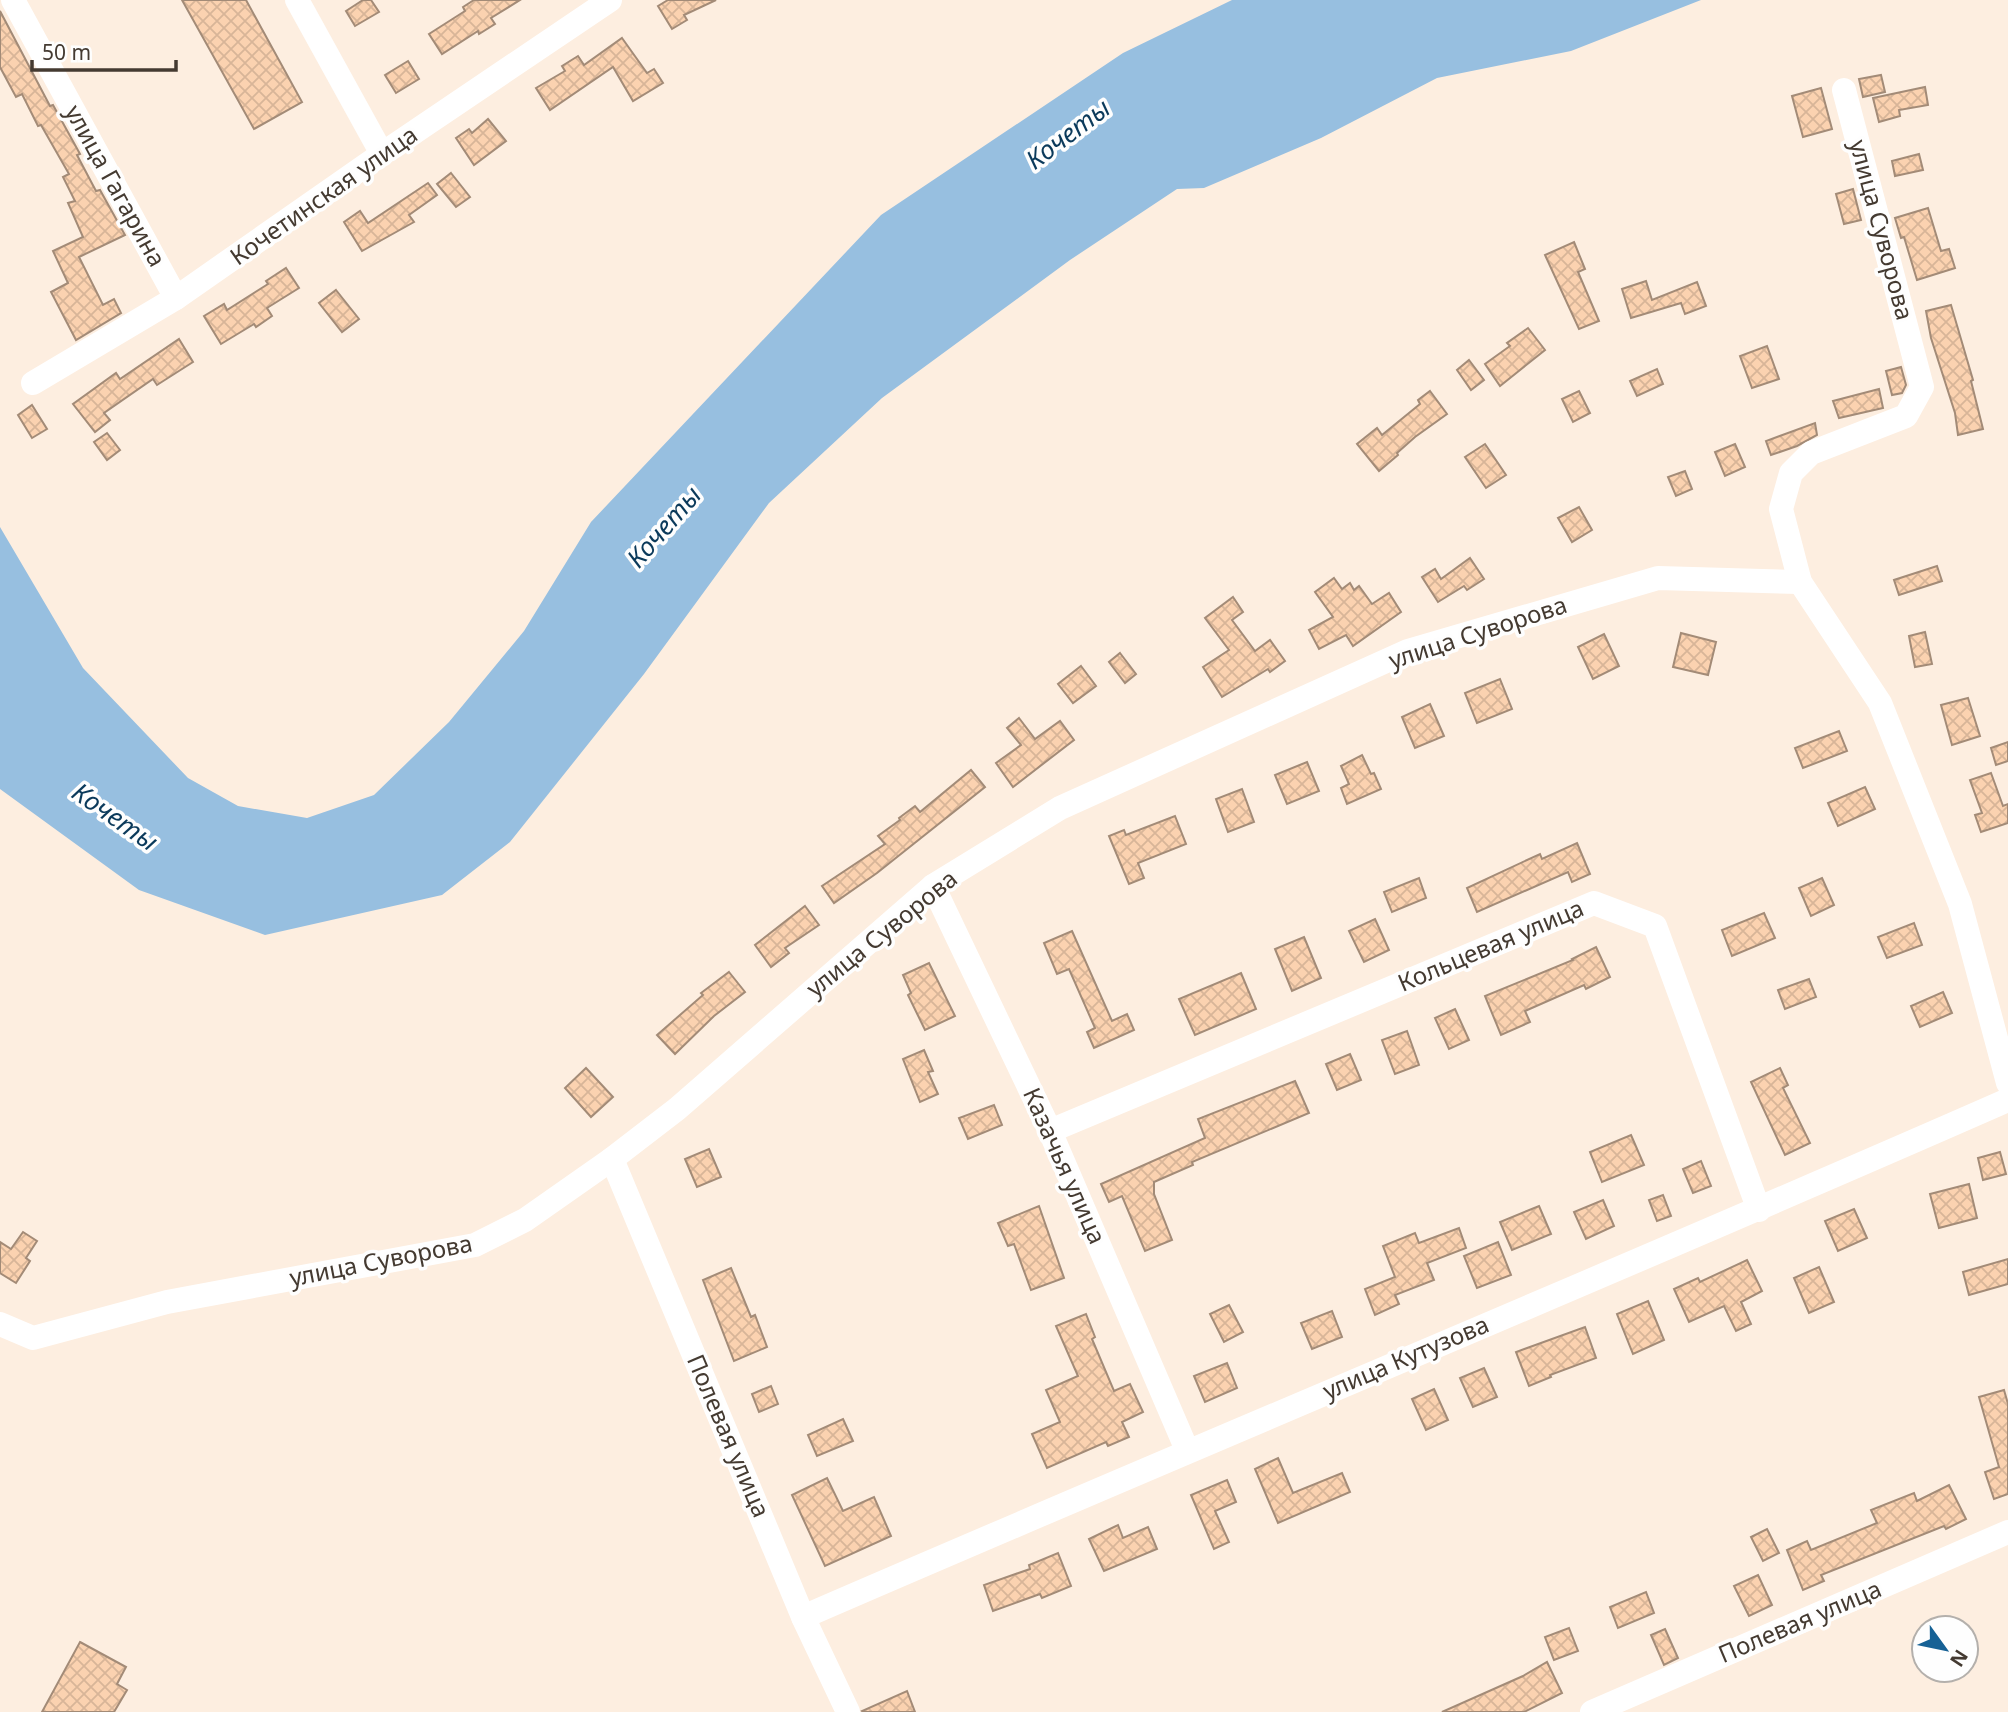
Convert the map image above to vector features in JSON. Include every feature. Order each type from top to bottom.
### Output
[{"type":"street","name":"улица Гагарина","points":[[13,0],[176,298]]},
{"type":"street","points":[[297,0],[382,154]]},
{"type":"street","name":"Кочетинская улица","points":[[33,383],[176,298],[382,154],[610,0]]},
{"type":"street","name":"улица Суворова","points":[[1844,90],[1922,387],[1906,416],[1811,453],[1791,473],[1782,509],[1800,582],[1880,703],[1960,904],[2008,1083]]},
{"type":"street","name":"улица Суворова","points":[[0,1324],[33,1338],[167,1302],[475,1245],[525,1220],[677,1109],[933,886],[1060,808],[1408,651],[1658,578],[1800,582]]},
{"type":"street","name":"Казачья улица","points":[[933,886],[1050,1131],[1187,1450]]},
{"type":"street","name":"Кольцевая улица","points":[[1050,1131],[1594,903],[1655,926],[1759,1210]]},
{"type":"street","name":"улица Кутузова","points":[[803,1617],[1187,1450],[1759,1210],[2008,1100]]},
{"type":"street","name":"Полевая улица","points":[[612,1159],[803,1617],[848,1712]]},
{"type":"street","name":"Полевая улица","points":[[1592,1712],[2008,1532]]},
{"type":"water","name":"Кочеты","points":[[1232,0],[1701,0],[1571,51],[1437,78],[1321,138],[1204,188],[1177,189],[1070,260],[882,398],[769,503],[644,674],[510,842],[442,895],[265,935],[139,890],[0,789],[0,527],[83,668],[188,778],[238,806],[307,818],[374,795],[449,722],[524,631],[591,522],[881,215],[1123,53]]},
{"type":"building","points":[[182,0],[246,0],[302,102],[254,129]]},
{"type":"building","points":[[363,0],[371,0],[379,12],[355,26],[346,11]]},
{"type":"building","points":[[474,0],[520,0],[491,18],[495,24],[479,34],[478,31],[442,54],[429,34],[465,11],[463,7]]},
{"type":"building","points":[[668,0],[716,0],[684,15],[687,20],[672,29],[658,6]]},
{"type":"building","points":[[0,11],[50,106],[53,105],[80,154],[77,155],[96,191],[100,190],[125,235],[79,257],[103,305],[114,299],[121,313],[76,340],[51,292],[68,283],[53,251],[83,237],[68,203],[75,201],[63,177],[69,174],[41,125],[38,126],[22,94],[16,97],[0,67]]},
{"type":"building","points":[[622,38],[647,73],[654,69],[663,83],[633,101],[613,67],[550,110],[536,88],[565,71],[562,66],[578,56],[584,65]]},
{"type":"building","points":[[408,61],[419,79],[396,93],[385,75]]},
{"type":"building","points":[[1881,75],[1885,92],[1863,97],[1859,79]]},
{"type":"building","points":[[1925,87],[1928,105],[1899,110],[1900,116],[1879,122],[1873,98]]},
{"type":"building","points":[[1821,88],[1832,129],[1803,137],[1792,96]]},
{"type":"building","points":[[488,119],[506,141],[474,165],[456,138],[469,129],[472,133]]},
{"type":"building","points":[[1919,154],[1923,170],[1895,176],[1892,161]]},
{"type":"building","points":[[451,173],[470,197],[456,207],[437,184]]},
{"type":"building","points":[[428,183],[437,195],[409,215],[414,222],[362,251],[344,222],[360,211],[368,223]]},
{"type":"building","points":[[1853,189],[1861,220],[1844,224],[1836,194]]},
{"type":"building","points":[[1928,208],[1941,251],[1949,249],[1955,268],[1917,280],[1904,237],[1901,238],[1895,218]]},
{"type":"building","points":[[1574,242],[1585,269],[1578,272],[1599,321],[1579,329],[1545,255]]},
{"type":"building","points":[[286,268],[299,288],[267,308],[272,316],[221,344],[204,316],[224,304],[227,310],[268,284],[266,281]]},
{"type":"building","points":[[1646,281],[1652,300],[1697,282],[1706,306],[1685,314],[1681,303],[1631,318],[1622,289]]},
{"type":"building","points":[[336,290],[359,319],[342,332],[319,303]]},
{"type":"building","points":[[1951,305],[1973,380],[1971,381],[1983,429],[1958,435],[1955,413],[1931,338],[1926,311]]},
{"type":"building","points":[[1528,328],[1545,350],[1500,386],[1485,364],[1510,346],[1507,343]]},
{"type":"building","points":[[179,339],[193,362],[157,385],[153,379],[104,413],[110,420],[95,432],[73,404],[116,373],[120,379]]},
{"type":"building","points":[[1767,346],[1779,379],[1752,388],[1740,356]]},
{"type":"building","points":[[1469,360],[1484,380],[1471,390],[1457,370]]},
{"type":"building","points":[[1901,367],[1906,385],[1902,393],[1892,395],[1886,371]]},
{"type":"building","points":[[1657,369],[1663,384],[1637,396],[1630,381]]},
{"type":"building","points":[[1879,389],[1883,408],[1839,418],[1833,401]]},
{"type":"building","points":[[1430,391],[1447,414],[1415,437],[1379,471],[1357,444],[1377,428],[1382,435],[1420,404],[1418,400]]},
{"type":"building","points":[[1579,391],[1590,413],[1573,422],[1562,399]]},
{"type":"building","points":[[32,405],[47,429],[32,438],[18,415]]},
{"type":"building","points":[[1815,423],[1817,435],[1797,446],[1771,455],[1766,441]]},
{"type":"building","points":[[107,433],[120,450],[107,460],[94,442]]},
{"type":"building","points":[[1485,444],[1506,475],[1486,488],[1465,457]]},
{"type":"building","points":[[1735,444],[1745,467],[1725,476],[1715,452]]},
{"type":"building","points":[[1685,471],[1692,489],[1676,496],[1668,477]]},
{"type":"building","points":[[1579,507],[1592,530],[1572,542],[1558,518]]},
{"type":"building","points":[[1470,558],[1484,579],[1467,590],[1464,586],[1438,602],[1422,577],[1435,569],[1441,579]]},
{"type":"building","points":[[1937,566],[1942,581],[1899,595],[1894,580]]},
{"type":"building","points":[[1334,578],[1342,589],[1350,583],[1354,590],[1359,586],[1372,604],[1389,593],[1401,612],[1353,646],[1346,635],[1319,649],[1309,630],[1333,617],[1315,592]]},
{"type":"building","points":[[1233,597],[1243,612],[1232,620],[1255,651],[1270,640],[1285,661],[1270,672],[1268,669],[1222,697],[1203,667],[1229,650],[1205,618]]},
{"type":"building","points":[[1925,632],[1932,664],[1915,667],[1909,636]]},
{"type":"building","points":[[1681,633],[1716,642],[1708,675],[1673,667]]},
{"type":"building","points":[[1604,634],[1619,666],[1593,679],[1578,647]]},
{"type":"building","points":[[1120,653],[1136,674],[1125,683],[1109,662]]},
{"type":"building","points":[[1081,666],[1096,686],[1073,703],[1058,684]]},
{"type":"building","points":[[1500,679],[1512,709],[1477,723],[1465,693]]},
{"type":"building","points":[[1968,698],[1980,736],[1952,745],[1941,705]]},
{"type":"building","points":[[1430,704],[1444,736],[1415,748],[1402,717]]},
{"type":"building","points":[[1019,718],[1035,739],[1060,721],[1074,740],[1013,787],[996,763],[1021,745],[1007,728]]},
{"type":"building","points":[[1839,731],[1847,751],[1803,768],[1795,748]]},
{"type":"building","points":[[2008,742],[2008,761],[1996,765],[1991,748]]},
{"type":"building","points":[[1362,755],[1381,789],[1347,804],[1341,788],[1349,784],[1341,766]]},
{"type":"building","points":[[1307,762],[1319,791],[1287,804],[1275,775]]},
{"type":"building","points":[[971,770],[985,787],[877,873],[834,903],[822,886],[885,844],[878,836],[900,820],[899,818],[915,806],[920,812]]},
{"type":"building","points":[[1991,773],[2003,806],[2008,804],[2008,823],[1981,832],[1975,815],[1982,813],[1970,780]]},
{"type":"building","points":[[1865,787],[1875,809],[1838,826],[1828,803]]},
{"type":"building","points":[[1242,789],[1254,822],[1228,832],[1216,799]]},
{"type":"building","points":[[1175,816],[1186,844],[1138,863],[1144,878],[1129,884],[1109,836],[1124,830],[1126,835]]},
{"type":"building","points":[[1577,843],[1590,874],[1572,882],[1568,872],[1477,912],[1467,888],[1540,854],[1542,859]]},
{"type":"building","points":[[1419,878],[1426,898],[1392,912],[1384,892]]},
{"type":"building","points":[[1822,878],[1834,905],[1811,916],[1799,888]]},
{"type":"building","points":[[805,906],[819,925],[785,948],[789,953],[771,967],[755,945]]},
{"type":"building","points":[[1764,913],[1775,938],[1732,956],[1722,930]]},
{"type":"building","points":[[1375,919],[1389,950],[1364,962],[1349,931]]},
{"type":"building","points":[[1914,923],[1922,945],[1887,958],[1878,937]]},
{"type":"building","points":[[1072,931],[1112,1021],[1127,1014],[1134,1030],[1094,1048],[1087,1032],[1095,1028],[1069,969],[1057,974],[1044,943]]},
{"type":"building","points":[[1304,937],[1321,978],[1292,991],[1275,949]]},
{"type":"building","points":[[1596,947],[1610,977],[1586,989],[1584,985],[1525,1011],[1530,1022],[1501,1035],[1485,996],[1573,960]]},
{"type":"building","points":[[929,963],[955,1016],[925,1030],[908,995],[911,993],[903,975]]},
{"type":"building","points":[[729,972],[745,992],[714,1016],[675,1054],[657,1035],[703,995],[701,993]]},
{"type":"building","points":[[1241,973],[1256,1009],[1195,1035],[1179,999]]},
{"type":"building","points":[[1809,979],[1816,997],[1785,1009],[1778,990]]},
{"type":"building","points":[[1943,992],[1952,1013],[1920,1027],[1911,1006]]},
{"type":"building","points":[[1455,1009],[1469,1040],[1449,1049],[1435,1018]]},
{"type":"building","points":[[1407,1031],[1419,1065],[1395,1074],[1382,1040]]},
{"type":"building","points":[[924,1050],[933,1071],[928,1072],[938,1094],[920,1102],[903,1059]]},
{"type":"building","points":[[1350,1054],[1361,1080],[1337,1090],[1326,1064]]},
{"type":"building","points":[[586,1068],[613,1097],[591,1117],[565,1088]]},
{"type":"building","points":[[1780,1068],[1788,1085],[1783,1088],[1810,1143],[1785,1155],[1751,1082]]},
{"type":"building","points":[[1295,1081],[1309,1113],[1192,1162],[1193,1165],[1154,1182],[1154,1194],[1172,1240],[1145,1251],[1122,1196],[1109,1202],[1101,1184],[1205,1138],[1198,1119]]},
{"type":"building","points":[[994,1105],[1002,1125],[968,1139],[959,1118]]},
{"type":"building","points":[[1631,1135],[1644,1165],[1602,1182],[1590,1152]]},
{"type":"building","points":[[709,1149],[721,1177],[697,1187],[685,1159]]},
{"type":"building","points":[[2000,1152],[2006,1174],[1983,1180],[1978,1158]]},
{"type":"building","points":[[1701,1161],[1711,1186],[1693,1193],[1683,1169]]},
{"type":"building","points":[[1969,1184],[1977,1218],[1939,1228],[1930,1194]]},
{"type":"building","points":[[1663,1195],[1671,1216],[1657,1221],[1649,1200]]},
{"type":"building","points":[[1603,1200],[1614,1226],[1586,1239],[1574,1212]]},
{"type":"building","points":[[1039,1206],[1064,1278],[1031,1290],[1014,1244],[1008,1246],[998,1223]]},
{"type":"building","points":[[1539,1206],[1551,1234],[1512,1250],[1500,1222]]},
{"type":"building","points":[[1854,1209],[1867,1238],[1838,1251],[1825,1221]]},
{"type":"building","points":[[1459,1228],[1466,1248],[1427,1263],[1434,1280],[1395,1295],[1399,1304],[1375,1315],[1365,1289],[1395,1277],[1383,1246],[1415,1233],[1419,1243]]},
{"type":"building","points":[[23,1232],[37,1241],[26,1258],[30,1261],[16,1283],[0,1273],[0,1242],[11,1249]]},
{"type":"building","points":[[1498,1242],[1511,1275],[1477,1288],[1464,1256]]},
{"type":"building","points":[[2008,1259],[2008,1284],[1969,1295],[1963,1272]]},
{"type":"building","points":[[1747,1260],[1762,1291],[1741,1302],[1751,1324],[1736,1331],[1724,1306],[1689,1322],[1674,1289],[1698,1278],[1700,1282]]},
{"type":"building","points":[[1819,1267],[1834,1302],[1809,1313],[1794,1278]]},
{"type":"building","points":[[731,1268],[751,1317],[755,1315],[767,1347],[734,1361],[703,1280]]},
{"type":"building","points":[[1648,1301],[1664,1340],[1633,1354],[1617,1314]]},
{"type":"building","points":[[1229,1305],[1243,1332],[1224,1342],[1210,1314]]},
{"type":"building","points":[[1332,1311],[1342,1337],[1312,1349],[1301,1323]]},
{"type":"building","points":[[1086,1314],[1095,1337],[1092,1339],[1114,1391],[1130,1384],[1143,1412],[1122,1422],[1129,1437],[1108,1446],[1106,1442],[1047,1468],[1032,1434],[1060,1422],[1046,1390],[1078,1376],[1056,1326]]},
{"type":"building","points":[[1585,1327],[1596,1358],[1529,1386],[1516,1352]]},
{"type":"building","points":[[1227,1363],[1237,1388],[1205,1402],[1194,1376]]},
{"type":"building","points":[[1484,1368],[1497,1397],[1473,1407],[1460,1378]]},
{"type":"building","points":[[771,1386],[778,1404],[759,1412],[752,1394]]},
{"type":"building","points":[[1434,1389],[1448,1420],[1426,1430],[1412,1399]]},
{"type":"building","points":[[2004,1390],[2008,1404],[2008,1494],[1994,1499],[1985,1472],[1999,1467],[1979,1397]]},
{"type":"building","points":[[843,1419],[853,1441],[817,1456],[808,1435]]},
{"type":"building","points":[[1278,1458],[1293,1493],[1342,1473],[1350,1492],[1278,1523],[1255,1469]]},
{"type":"building","points":[[827,1478],[843,1511],[874,1497],[891,1536],[825,1566],[792,1495]]},
{"type":"building","points":[[1227,1480],[1236,1502],[1215,1511],[1229,1542],[1214,1549],[1191,1495]]},
{"type":"building","points":[[1949,1485],[1966,1519],[1946,1529],[1944,1526],[1821,1575],[1824,1581],[1803,1590],[1787,1550],[1807,1541],[1811,1550],[1877,1523],[1871,1510],[1914,1493],[1917,1501]]},
{"type":"building","points":[[1118,1525],[1123,1538],[1148,1527],[1157,1549],[1104,1571],[1089,1539]]},
{"type":"building","points":[[1767,1529],[1779,1553],[1763,1561],[1751,1537]]},
{"type":"building","points":[[1058,1553],[1071,1586],[1042,1598],[1040,1594],[993,1611],[984,1585],[1030,1569],[1029,1565]]},
{"type":"building","points":[[1758,1575],[1772,1605],[1749,1616],[1734,1586]]},
{"type":"building","points":[[1646,1592],[1654,1613],[1618,1628],[1610,1607]]},
{"type":"building","points":[[1569,1628],[1578,1651],[1554,1660],[1545,1637]]},
{"type":"building","points":[[1665,1629],[1678,1658],[1664,1665],[1651,1635]]},
{"type":"building","points":[[80,1642],[126,1667],[117,1684],[127,1690],[114,1712],[42,1712]]},
{"type":"building","points":[[1547,1662],[1562,1693],[1524,1712],[1442,1712],[1523,1676]]},
{"type":"building","points":[[907,1691],[915,1712],[862,1711]]}]
